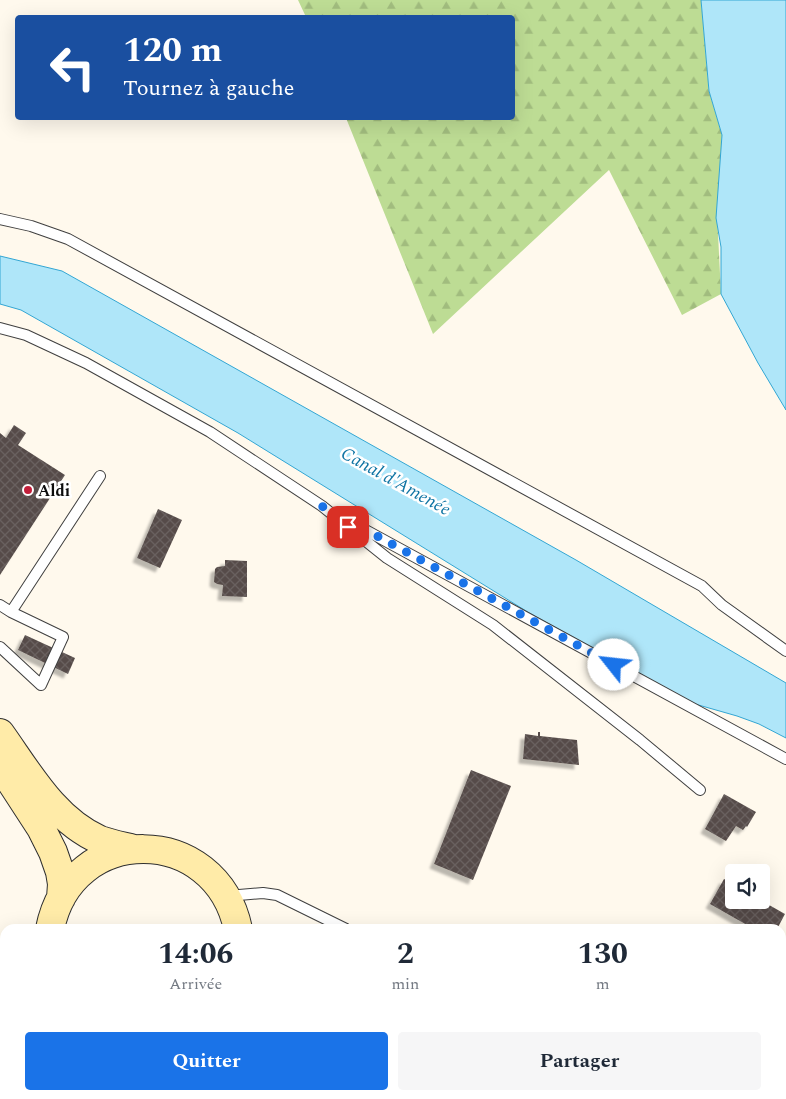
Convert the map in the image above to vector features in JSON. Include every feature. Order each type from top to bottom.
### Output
[{"type":"main road","points":[[0,733],[42,792],[60,812],[98,839],[135,849]]},
{"type":"main road","points":[[0,765],[32,813],[53,852],[60,872],[62,884],[61,898]]},
{"type":"main road","points":[[52,924],[61,898],[72,882],[84,870],[117,852],[135,849],[165,851],[184,858],[201,868],[216,882],[227,899],[237,924]]},
{"type":"lane","points":[[0,219],[30,226],[68,239],[702,586],[722,605],[786,651]]},
{"type":"lane","points":[[0,328],[26,335],[86,363],[210,432],[322,506],[786,759]]},
{"type":"lane","points":[[11,612],[100,476]]},
{"type":"lane","points":[[322,506],[387,558],[494,625],[640,740],[700,790]]},
{"type":"lane","points":[[0,605],[63,637],[41,685],[0,647]]},
{"type":"lane","points":[[227,899],[239,895],[263,893],[277,895],[336,924]]},
{"type":"green space","points":[[298,0],[701,0],[709,91],[722,135],[717,213],[721,294],[682,315],[609,170],[433,334],[347,120],[515,120],[515,15],[305,15]]},
{"type":"water","points":[[701,0],[786,0],[786,410],[721,294],[721,247],[716,218],[722,135],[709,91]]},
{"type":"water","name":"Canal d'Amenée","points":[[0,256],[62,271],[576,560],[786,683],[786,738],[759,724],[695,704],[531,614],[238,433],[21,310],[0,304]]},
{"type":"building","name":"Aldi","points":[[14,425],[26,433],[18,445],[65,475],[0,575],[0,433],[6,438]]},
{"type":"building","points":[[158,509],[182,520],[160,568],[137,558]]},
{"type":"building","points":[[225,560],[247,561],[247,597],[222,596],[223,585],[214,582],[215,569],[225,566]]},
{"type":"building","points":[[25,635],[75,658],[68,674],[18,650]]},
{"type":"building","points":[[538,732],[540,732],[540,736],[577,740],[579,765],[523,759],[525,734],[538,736]]},
{"type":"building","points":[[471,770],[511,786],[473,880],[434,864]]},
{"type":"building","points":[[724,794],[756,812],[747,827],[743,830],[736,826],[726,841],[705,829]]},
{"type":"building","points":[[724,879],[725,909],[770,909],[770,906],[785,914],[780,924],[745,924],[710,904]]},
{"type":"place","name":"Aldi","points":[[28,490]]},
{"type":"route","points":[[348,527],[322,506],[614,665]]}]
